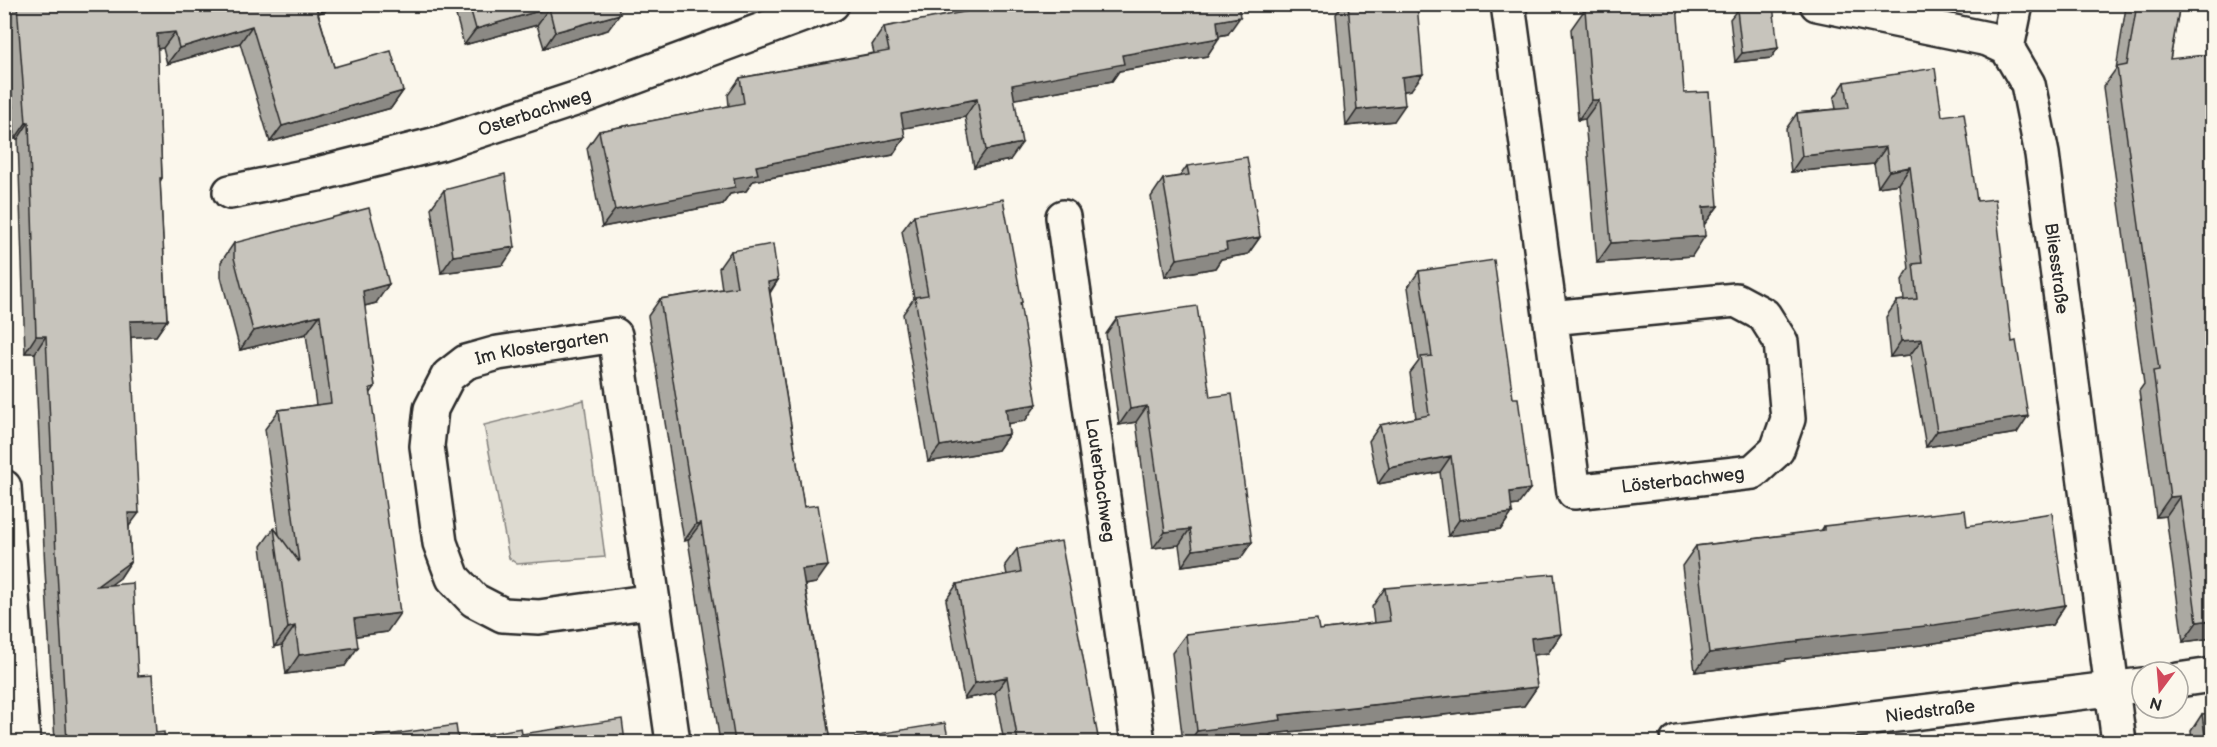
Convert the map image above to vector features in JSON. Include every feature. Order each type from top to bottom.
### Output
[{"type":"street","name":"Osterbachweg","points":[[230,192],[318,174],[441,143],[581,97],[832,4]]},
{"type":"street","name":"Lösterbachweg","points":[[1508,4],[1550,318],[1574,492],[1754,472],[1777,450],[1788,419],[1781,342],[1764,315],[1736,300],[1550,318]]},
{"type":"street","points":[[1817,4],[1944,28],[1988,39],[2007,48],[2016,4]]},
{"type":"street","name":"Bliesstraße","points":[[2007,48],[2028,84],[2042,154],[2127,687],[2119,742]]},
{"type":"street","name":"Lauterbachweg","points":[[1063,217],[1138,742]]},
{"type":"street","name":"Im Klostergarten","points":[[653,601],[539,617],[503,615],[474,600],[453,578],[440,543],[427,446],[431,409],[448,376],[466,362],[498,353],[615,335],[653,601],[673,742]]},
{"type":"street","points":[[4,487],[7,566],[23,742]]},
{"type":"street","points":[[2190,678],[2212,675]]},
{"type":"street","name":"Niedstraße","points":[[1677,742],[2127,687]]},
{"type":"shaded area","points":[[584,400],[605,557],[517,564],[509,558],[484,425]]},
{"type":"building","points":[[17,4],[315,4],[334,67],[391,51],[403,91],[282,126],[252,26],[179,48],[175,32],[157,34],[162,178],[160,178],[167,320],[130,321],[139,513],[128,513],[131,561],[97,586],[133,583],[138,676],[152,675],[156,733],[164,732],[165,742],[67,742],[46,336],[36,336],[29,122],[26,123]]},
{"type":"building","points":[[469,4],[617,4],[620,14],[555,32],[549,8],[476,29]]},
{"type":"building","points":[[1006,4],[1238,4],[1240,17],[1217,21],[1219,38],[1122,55],[1124,64],[1012,85],[1022,143],[986,150],[977,99],[901,114],[905,137],[756,166],[758,174],[734,178],[735,187],[615,210],[599,131],[744,103],[740,78],[889,51],[884,27]]},
{"type":"building","points":[[1348,4],[1417,4],[1423,74],[1402,77],[1405,105],[1357,110]]},
{"type":"building","points":[[1677,4],[1684,93],[1709,92],[1718,206],[1703,207],[1705,236],[1611,243],[1599,100],[1592,100],[1585,9]]},
{"type":"building","points":[[2137,4],[2180,4],[2170,59],[2212,54],[2212,620],[2197,622],[2180,496],[2170,497],[2153,371],[2159,370],[2117,67],[2127,65]]},
{"type":"building","points":[[1773,5],[1778,48],[1742,53],[1737,10]]},
{"type":"building","points":[[1935,68],[1942,116],[1964,113],[1977,201],[1995,199],[2012,342],[2016,341],[2028,416],[1937,431],[1922,339],[1901,341],[1899,322],[1897,301],[1917,299],[1913,264],[1922,263],[1910,167],[1889,171],[1886,147],[1802,156],[1797,113],[1849,108],[1845,82]]},
{"type":"building","points":[[1247,157],[1260,237],[1226,243],[1227,250],[1177,259],[1163,179],[1189,175],[1187,166]]},
{"type":"building","points":[[505,174],[515,247],[453,256],[444,190]]},
{"type":"building","points":[[1003,199],[1022,302],[1020,303],[1037,404],[1006,409],[1009,434],[940,446],[915,297],[928,295],[914,215]]},
{"type":"building","points":[[369,208],[389,284],[363,291],[375,387],[370,388],[400,613],[354,619],[358,647],[299,655],[295,626],[288,628],[274,528],[299,562],[279,410],[331,403],[320,315],[253,331],[234,258],[234,243]]},
{"type":"building","points":[[773,244],[778,280],[768,282],[804,507],[818,505],[828,566],[802,569],[830,742],[735,742],[701,523],[696,524],[660,299],[737,287],[731,251]]},
{"type":"building","points":[[1494,260],[1513,398],[1518,398],[1530,489],[1510,492],[1512,513],[1459,520],[1451,456],[1389,468],[1380,425],[1429,415],[1421,357],[1432,356],[1419,271]]},
{"type":"building","points":[[1197,306],[1210,397],[1232,394],[1252,542],[1193,550],[1190,529],[1165,532],[1147,406],[1130,409],[1117,318]]},
{"type":"building","points":[[1965,510],[1967,526],[2052,513],[2065,605],[1935,625],[1798,640],[1798,642],[1709,653],[1696,546],[1824,530],[1824,526]]},
{"type":"building","points":[[1061,541],[1099,742],[1018,742],[1007,677],[975,683],[957,584],[1021,572],[1017,549]]},
{"type":"building","points":[[1554,574],[1561,634],[1531,638],[1537,687],[1280,715],[1281,720],[1197,731],[1186,634],[1317,619],[1319,630],[1390,621],[1385,588]]},
{"type":"building","points":[[2212,713],[2212,742],[2206,742],[2202,714]]},
{"type":"building","points":[[622,719],[625,742],[375,742],[374,737],[456,725],[458,739],[521,728],[522,734]]},
{"type":"building","points":[[945,723],[949,742],[830,742]]},
{"type":"building","points":[[231,740],[231,742],[205,742]]}]
